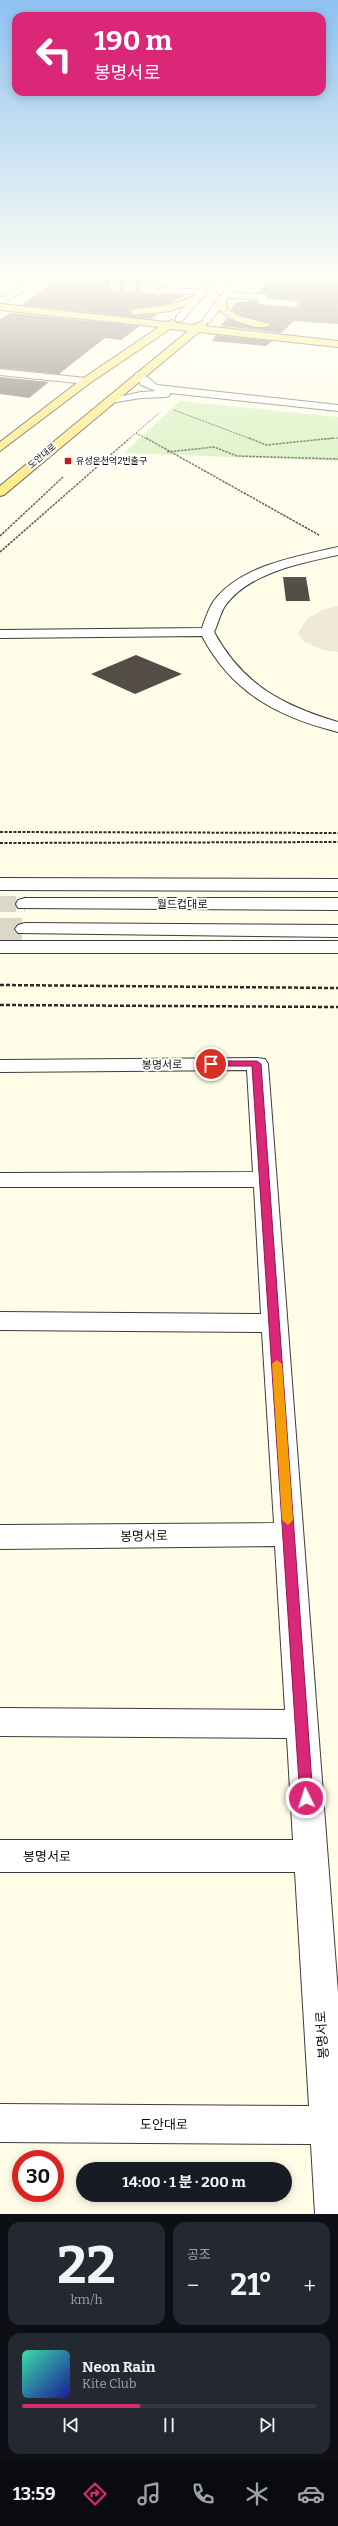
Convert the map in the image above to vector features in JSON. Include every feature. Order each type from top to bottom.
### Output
[{"type":"main road","points":[[0,448],[84,382]]},
{"type":"main road","name":"도안대로","points":[[0,492],[130,382]]},
{"type":"street","points":[[143,382],[148,386],[204,395],[338,408]]},
{"type":"street","points":[[108,402],[141,394],[204,395]]},
{"type":"street","points":[[207,632],[219,603],[250,579],[292,562],[338,551]]},
{"type":"street","points":[[0,634],[207,632]]},
{"type":"street","points":[[207,632],[218,653],[242,681],[268,698],[312,720],[338,727]]},
{"type":"street","points":[[0,887],[26,883]]},
{"type":"street","points":[[0,884],[338,885]]},
{"type":"street","name":"월드컵대로","points":[[25,904],[338,904]]},
{"type":"street","points":[[0,946],[25,938],[338,931]]},
{"type":"street","points":[[25,938],[338,948]]},
{"type":"street","name":"봉명서로","points":[[0,1066],[257,1064],[310,1856],[333,2125],[335,2214]]},
{"type":"street","points":[[0,1180],[264,1179]]},
{"type":"street","points":[[0,1321],[274,1323]]},
{"type":"street","name":"봉명서로","points":[[0,1537],[288,1534]]},
{"type":"street","points":[[0,1722],[302,1724]]},
{"type":"street","name":"봉명서로","points":[[0,1856],[310,1856]]},
{"type":"street","name":"도안대로","points":[[0,2123],[333,2125]]},
{"type":"path","points":[[173,410],[266,445],[338,438]]},
{"type":"path","points":[[0,552],[160,413]]},
{"type":"path","points":[[136,433],[167,452],[322,537]]},
{"type":"path","points":[[167,452],[214,447],[237,456],[338,459]]},
{"type":"path","points":[[0,536],[63,477]]},
{"type":"path","points":[[0,832],[338,833]]},
{"type":"path","points":[[0,842],[338,842]]},
{"type":"path","points":[[0,985],[338,988]]},
{"type":"path","points":[[0,1006],[338,1007]]},
{"type":"green space","points":[[180,401],[338,417],[338,461],[124,453]]},
{"type":"shaded area","points":[[338,606],[338,652],[322,650],[303,641],[298,633],[308,618],[325,609]]},
{"type":"building","points":[[0,382],[49,382],[29,398],[0,394]]},
{"type":"building","points":[[283,577],[306,577],[310,601],[286,601]]},
{"type":"building","points":[[136,655],[182,674],[135,694],[91,674]]},
{"type":"tunnel","points":[[0,904],[25,904]]},
{"type":"tunnel","points":[[0,929],[25,929]]},
{"type":"slow traffic","points":[[277,1364],[288,1520]]},
{"type":"place","name":"유성온천역2번출구","points":[[68,461]]},
{"type":"route","points":[[211,1064],[257,1064],[306,1798]]}]
